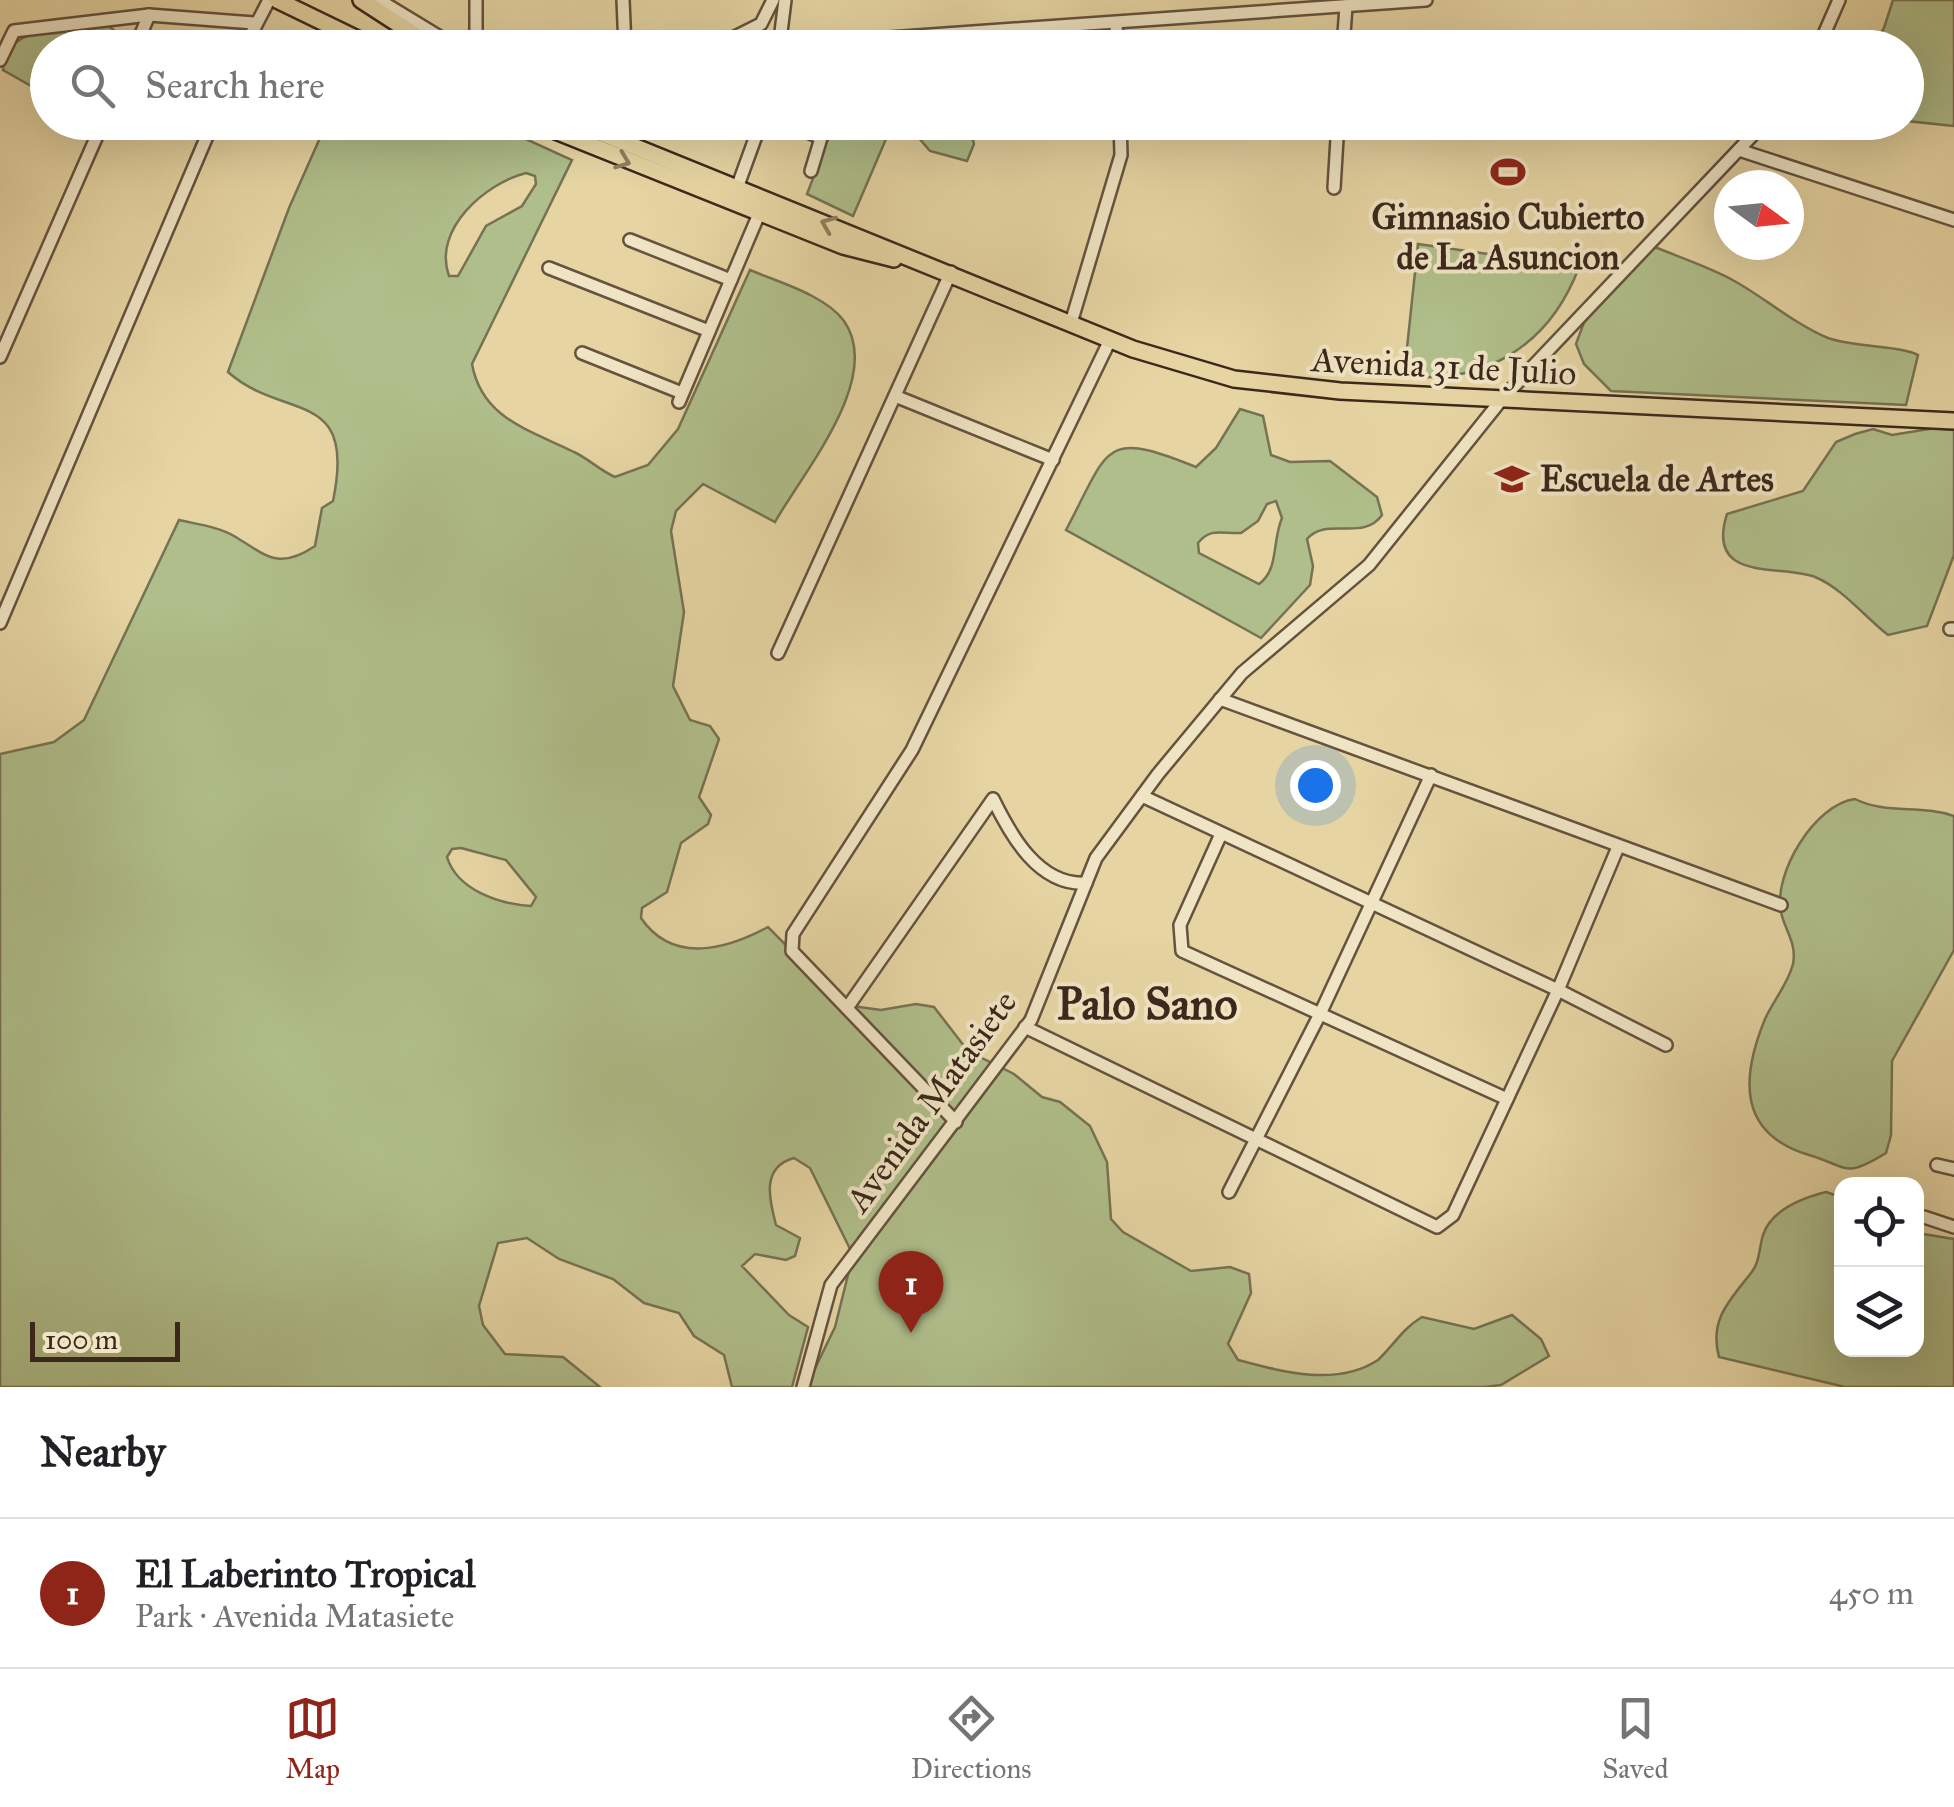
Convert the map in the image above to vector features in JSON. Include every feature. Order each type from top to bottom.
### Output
[{"type":"main road","points":[[277,0],[339,30]]},
{"type":"main road","points":[[361,0],[407,30]]},
{"type":"main road","points":[[577,140],[843,246],[951,272]]},
{"type":"main road","points":[[617,140],[951,272]]},
{"type":"main road","points":[[629,140],[644,151]]},
{"type":"main road","name":"Avenida 31 de Julio","points":[[951,272],[1176,364],[1262,384],[1502,400],[1954,421]]},
{"type":"street","points":[[251,30],[268,0]]},
{"type":"street","points":[[476,0],[476,30]]},
{"type":"street","points":[[622,0],[624,30]]},
{"type":"street","points":[[749,30],[761,24],[774,0]]},
{"type":"street","points":[[774,0],[774,30]]},
{"type":"street","points":[[778,30],[785,0]]},
{"type":"street","points":[[1013,30],[1426,0]]},
{"type":"street","points":[[1826,30],[1836,0]]},
{"type":"street","points":[[380,1],[428,30]]},
{"type":"street","points":[[1344,30],[1346,6]]},
{"type":"street","points":[[0,28],[14,31],[149,15],[254,23]]},
{"type":"street","points":[[143,30],[149,15]]},
{"type":"street","points":[[782,16],[792,30]]},
{"type":"street","points":[[1116,23],[1116,30]]},
{"type":"street","points":[[0,60],[14,31]]},
{"type":"street","points":[[0,357],[94,140]]},
{"type":"street","points":[[0,623],[205,140]]},
{"type":"street","points":[[738,188],[755,140]]},
{"type":"street","points":[[811,171],[820,140]]},
{"type":"street","points":[[1071,324],[1121,155],[1121,140]]},
{"type":"street","points":[[1334,188],[1337,140]]},
{"type":"street","name":"Avenida Matasiete","points":[[803,1387],[831,1284],[1025,1027],[1096,858],[1142,796],[1242,673],[1369,564],[1502,400],[1747,140]]},
{"type":"street","points":[[1738,150],[1954,220]]},
{"type":"street","points":[[582,353],[680,398],[759,214]]},
{"type":"street","points":[[630,240],[731,280]]},
{"type":"street","points":[[549,268],[709,331]]},
{"type":"street","points":[[778,653],[951,272]]},
{"type":"street","points":[[956,1122],[792,951],[793,934],[912,750],[1110,340]]},
{"type":"street","points":[[895,396],[1053,460]]},
{"type":"street","points":[[1220,699],[1780,905]]},
{"type":"street","points":[[1229,1192],[1320,1014],[1432,775]]},
{"type":"street","points":[[1142,796],[1558,990],[1666,1046]]},
{"type":"street","points":[[847,1008],[993,799],[1035,863],[1056,878],[1086,883]]},
{"type":"street","points":[[1220,834],[1180,925],[1182,951],[1506,1099]]},
{"type":"street","points":[[1025,1027],[1437,1227],[1453,1215],[1558,990],[1618,846]]},
{"type":"street","points":[[1938,1165],[1954,1169]]},
{"type":"street","points":[[1924,1217],[1954,1226]]},
{"type":"green space","points":[[1893,0],[1954,0],[1954,126],[1924,123],[1924,30],[1884,28]]},
{"type":"green space","points":[[105,24],[114,30],[43,30]]},
{"type":"green space","points":[[30,35],[30,85],[3,70],[5,51]]},
{"type":"green space","points":[[319,140],[528,140],[572,160],[472,364],[477,383],[497,410],[615,477],[648,465],[678,429],[750,270],[800,290],[836,312],[854,344],[854,369],[847,396],[820,451],[775,522],[703,484],[676,511],[671,531],[684,612],[673,686],[690,720],[710,726],[719,739],[699,797],[711,815],[708,824],[681,843],[667,892],[642,908],[641,918],[654,933],[684,947],[718,946],[768,927],[845,1005],[881,1010],[916,1004],[934,1007],[968,1051],[1014,1074],[1042,1097],[1060,1102],[1090,1126],[1107,1162],[1111,1219],[1123,1232],[1191,1271],[1230,1267],[1249,1274],[1251,1293],[1228,1344],[1238,1360],[1310,1375],[1345,1373],[1378,1360],[1422,1317],[1474,1329],[1512,1315],[1541,1339],[1549,1356],[1501,1385],[1485,1387],[806,1387],[835,1327],[853,1255],[810,1168],[794,1158],[776,1169],[770,1195],[776,1225],[800,1238],[795,1256],[786,1260],[755,1254],[742,1266],[789,1315],[808,1327],[792,1387],[732,1387],[724,1355],[694,1336],[679,1313],[644,1303],[613,1279],[559,1259],[527,1238],[498,1243],[479,1306],[483,1325],[505,1354],[563,1357],[600,1387],[0,1387],[0,754],[54,742],[84,720],[179,520],[221,530],[273,558],[291,558],[315,546],[322,508],[333,501],[338,464],[335,439],[325,423],[310,412],[250,387],[228,372],[289,208]],"holes":[[[526,173],[535,176],[536,184],[522,206],[486,226],[458,276],[449,276],[448,241],[466,211],[511,178]],[[461,848],[506,860],[536,897],[531,906],[481,893],[460,878],[447,857],[452,849]]]},
{"type":"green space","points":[[828,140],[886,140],[853,216],[807,194]]},
{"type":"green space","points":[[920,140],[973,140],[974,144],[967,161],[930,151]]},
{"type":"green space","points":[[1418,244],[1579,267],[1551,318],[1511,354],[1461,374],[1404,376]]},
{"type":"green space","points":[[1650,245],[1729,278],[1828,338],[1918,355],[1906,405],[1611,391],[1584,364],[1576,344],[1586,317]]},
{"type":"green space","points":[[1240,409],[1263,416],[1271,455],[1290,462],[1330,461],[1377,497],[1382,515],[1365,527],[1324,529],[1307,539],[1313,566],[1310,585],[1261,638],[1066,530],[1092,480],[1112,453],[1125,448],[1142,449],[1196,467],[1216,448]],"holes":[[[1276,501],[1282,518],[1270,571],[1259,584],[1199,553],[1198,543],[1203,538],[1217,532],[1241,533],[1258,521],[1267,504]]]},
{"type":"green space","points":[[1935,428],[1954,430],[1954,555],[1927,626],[1888,635],[1825,582],[1800,573],[1750,566],[1736,561],[1727,551],[1723,536],[1727,514],[1803,491],[1836,442],[1873,429],[1892,435]]},
{"type":"green space","points":[[1855,799],[1879,807],[1954,816],[1954,950],[1892,1061],[1891,1135],[1886,1153],[1862,1166],[1847,1168],[1786,1146],[1769,1133],[1751,1102],[1749,1083],[1765,1019],[1793,964],[1780,896],[1790,860],[1825,813]]},
{"type":"green space","points":[[1826,1192],[1834,1195],[1834,1357],[1924,1357],[1924,1234],[1954,1239],[1954,1387],[1845,1387],[1719,1357],[1719,1322],[1754,1269],[1767,1226],[1789,1206]]},
{"type":"place","name":"Gimnasio Cubierto de La Asuncion","points":[[1508,172]]},
{"type":"place","name":"Escuela de Artes","points":[[1512,479]]},
{"type":"place","name":"El Laberinto Tropical","points":[[911,1333]]},
{"type":"district","name":"Palo Sano","points":[[1147,1003]]}]
